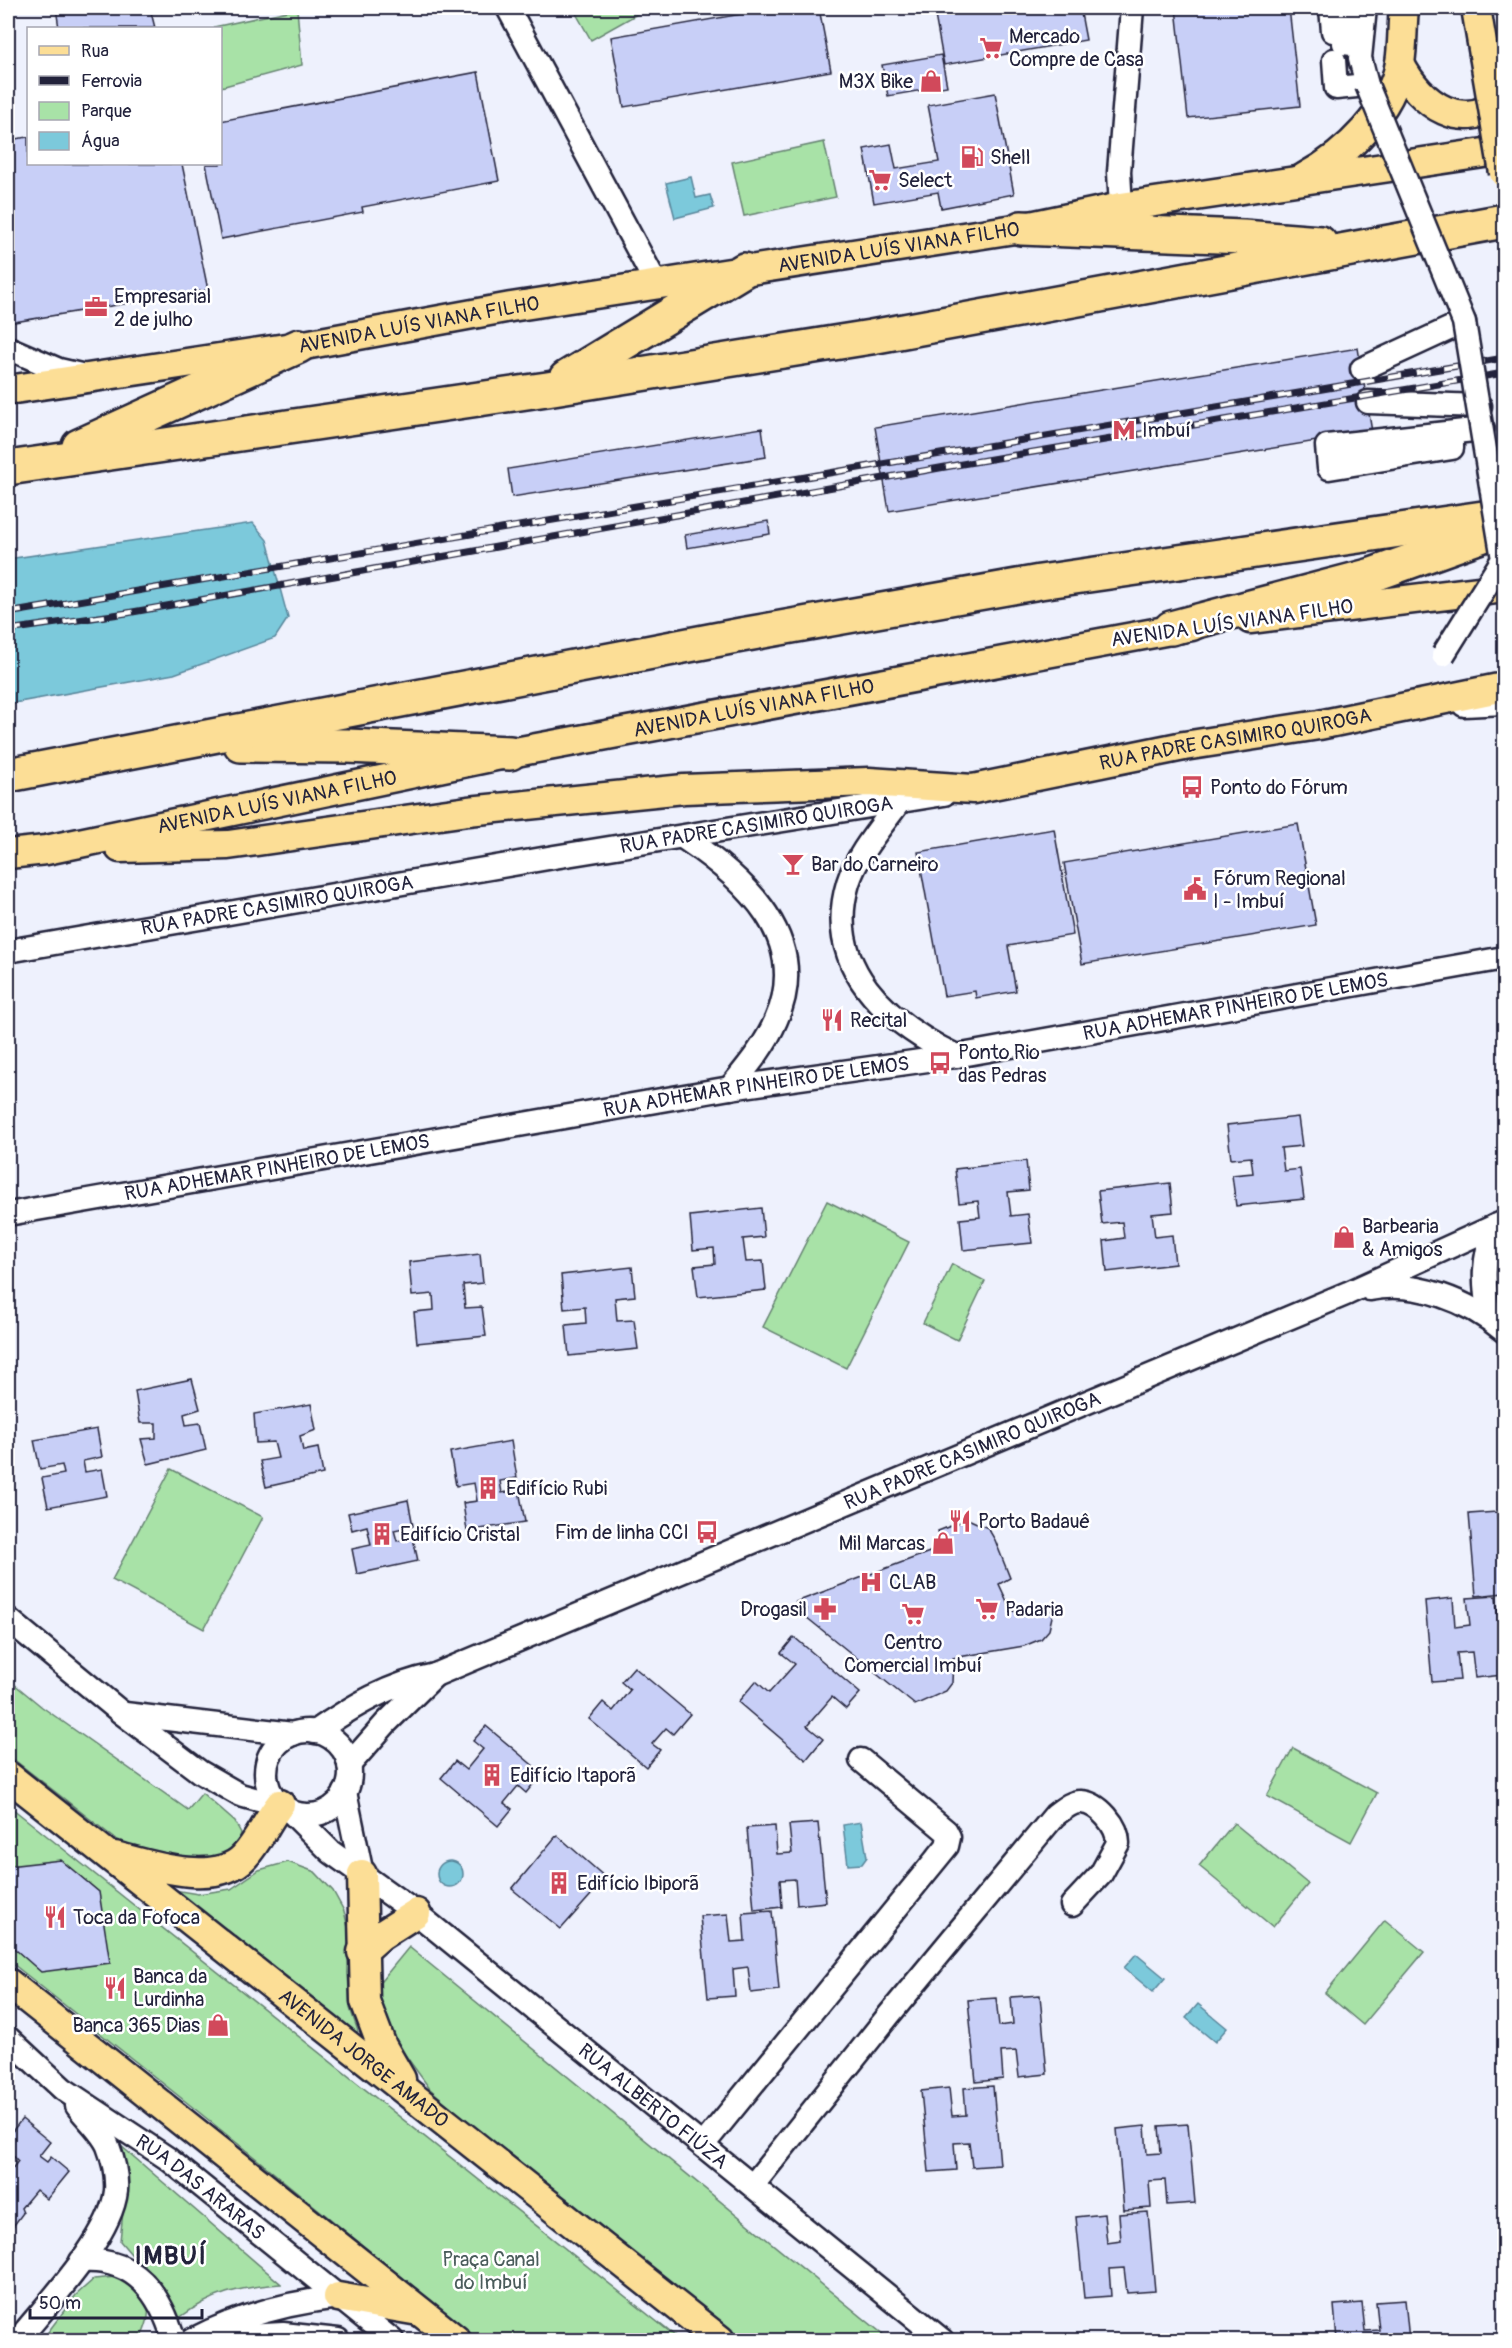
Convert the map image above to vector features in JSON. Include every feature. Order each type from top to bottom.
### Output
[{"type":"highway","points":[[8,468],[871,337],[1504,221]]},
{"type":"highway","points":[[1021,228],[1232,236],[1364,247]]},
{"type":"highway","points":[[547,388],[680,312],[744,270]]},
{"type":"highway","points":[[43,462],[299,346]]},
{"type":"highway","points":[[8,775],[741,635],[1029,584],[1504,515]]},
{"type":"highway","points":[[1172,628],[1372,575],[1504,527]]},
{"type":"highway","points":[[167,745],[347,746],[510,753]]},
{"type":"main road","points":[[1296,182],[1337,156],[1370,123],[1390,92],[1400,64],[1404,8]]},
{"type":"main road","points":[[1476,8],[1504,173]]},
{"type":"main road","points":[[1400,64],[1420,95],[1436,107],[1458,114],[1489,108],[1504,98]]},
{"type":"main road","name":"AVENIDA LUÍS VIANA FILHO","points":[[8,390],[299,346],[511,307],[1021,228],[1121,207],[1504,150]]},
{"type":"main road","name":"AVENIDA LUÍS VIANA FILHO","points":[[8,854],[46,850],[510,753],[1172,628],[1504,588]]},
{"type":"main road","points":[[1400,709],[1504,687]]},
{"type":"main road","name":"RUA PADRE CASIMIRO QUIROGA","points":[[972,789],[1060,774],[1184,746],[1319,725],[1400,709]]},
{"type":"main road","points":[[46,850],[228,845],[468,811],[684,789],[869,782],[972,789]]},
{"type":"main road","name":"AVENIDA JORGE AMADO","points":[[8,1776],[720,2340]]},
{"type":"main road","points":[[105,1854],[180,1871],[220,1871],[242,1860],[282,1805]]},
{"type":"main road","points":[[362,1874],[362,1952],[365,2001],[372,2024],[411,2095]]},
{"type":"main road","points":[[362,1952],[381,1936],[416,1913]]},
{"type":"main road","points":[[8,1983],[456,2340]]},
{"type":"main road","points":[[338,2297],[419,2311]]},
{"type":"street","points":[[508,8],[657,285]]},
{"type":"street","points":[[1121,207],[1119,172],[1132,8]]},
{"type":"street","points":[[1331,8],[1332,31]]},
{"type":"street","points":[[1348,8],[1344,44],[1352,44],[1355,8]]},
{"type":"street","points":[[1365,8],[1360,58],[1367,85],[1464,322],[1480,406],[1503,560],[1443,655]]},
{"type":"street","points":[[1334,60],[1336,88],[1367,85]]},
{"type":"street","points":[[1362,369],[1464,322]]},
{"type":"street","points":[[8,348],[59,370],[92,378]]},
{"type":"street","points":[[1368,402],[1480,406]]},
{"type":"street","points":[[1449,444],[1338,458],[1338,452],[1452,440],[1452,448],[1329,468],[1327,446],[1483,429]]},
{"type":"street","name":"RUA PADRE CASIMIRO QUIROGA","points":[[1400,709],[1504,703]]},
{"type":"street","name":"RUA PADRE CASIMIRO QUIROGA","points":[[8,951],[554,857],[684,838],[972,789]]},
{"type":"street","points":[[899,802],[860,859],[848,882],[843,907],[842,934],[849,962],[886,1010],[909,1030],[956,1056]]},
{"type":"street","points":[[684,838],[746,886],[762,905],[784,952],[787,976],[784,1000],[776,1021],[762,1046],[729,1088]]},
{"type":"street","name":"RUA ADHEMAR PINHEIRO DE LEMOS","points":[[8,1214],[729,1088],[956,1056],[1504,958]]},
{"type":"street","points":[[1497,1324],[1483,1272],[1485,1252],[1500,1224]]},
{"type":"street","name":"RUA PADRE CASIMIRO QUIROGA","points":[[304,1733],[377,1693],[404,1681],[435,1675],[1348,1293],[1500,1224]]},
{"type":"street","points":[[1348,1293],[1384,1286],[1432,1293],[1497,1324]]},
{"type":"street","points":[[8,1619],[123,1714],[219,1785],[240,1795],[314,1814],[338,1803],[345,1792]]},
{"type":"street","name":"RUA PADRE CASIMIRO QUIROGA","points":[[349,1765],[386,1723],[435,1675]]},
{"type":"street","points":[[123,1714],[304,1733],[337,1743],[349,1765],[345,1792],[362,1874]]},
{"type":"street","points":[[282,1805],[266,1780],[266,1768],[275,1747],[304,1733]]},
{"type":"street","points":[[704,2145],[947,1846],[949,1837],[946,1831],[861,1760]]},
{"type":"street","points":[[753,2185],[889,2015],[1055,1815],[1067,1806],[1080,1801],[1091,1805],[1113,1824],[1118,1843],[1101,1874],[1072,1905]]},
{"type":"street","name":"RUA ALBERTO FIÚZA","points":[[282,1805],[331,1852],[416,1913],[942,2340]]},
{"type":"street","name":"RUA DAS ARARAS","points":[[8,2038],[63,2089],[167,2158],[392,2340]]},
{"type":"street","points":[[18,2340],[81,2261],[101,2232],[111,2211],[116,2190],[115,2173],[107,2144],[63,2089]]},
{"type":"street","points":[[81,2261],[110,2262],[137,2276],[159,2301],[174,2340]]},
{"type":"street","points":[[192,2340],[247,2316],[278,2307],[338,2297]]},
{"type":"street","points":[[192,2340],[237,2335],[283,2334],[338,2340]]},
{"type":"green space","points":[[573,8],[648,8],[591,40]]},
{"type":"green space","points":[[297,9],[302,65],[222,87],[222,27],[214,27]]},
{"type":"green space","points":[[824,142],[836,197],[744,216],[732,162]]},
{"type":"green space","points":[[827,1201],[909,1242],[846,1368],[763,1327]]},
{"type":"green space","points":[[952,1264],[985,1281],[957,1340],[923,1323]]},
{"type":"green space","points":[[171,1469],[263,1517],[204,1629],[112,1580]]},
{"type":"green space","points":[[8,1679],[42,1707],[188,1810],[202,1793],[235,1822],[241,1833],[238,1845],[223,1864],[136,1855],[8,1755]]},
{"type":"green space","points":[[1293,1748],[1377,1793],[1351,1842],[1267,1796]]},
{"type":"green space","name":"Praça Canal do Imbuí","points":[[8,1805],[680,2340],[479,2340],[8,1960]]},
{"type":"green space","points":[[1234,1823],[1308,1884],[1273,1927],[1199,1866]]},
{"type":"green space","points":[[288,1862],[315,1872],[333,1891],[344,1911],[351,1940],[348,1973],[350,2008],[358,2031],[353,2037],[162,1888],[198,1894],[231,1889],[259,1870]]},
{"type":"green space","points":[[1385,1920],[1424,1952],[1363,2025],[1325,1993]]},
{"type":"green space","points":[[409,1947],[890,2340],[721,2340],[693,2319],[430,2089],[384,2026],[377,1986]]},
{"type":"green space","points":[[120,2145],[281,2284],[239,2289],[215,2297],[179,2318],[169,2299],[120,2241],[127,2172]]},
{"type":"green space","points":[[116,2277],[136,2287],[146,2301],[148,2318],[140,2339],[42,2340],[76,2295],[94,2279]]},
{"type":"water","points":[[691,177],[696,198],[710,195],[714,208],[675,218],[666,183]]},
{"type":"water","points":[[253,523],[267,540],[288,618],[275,638],[174,674],[8,704],[8,559]]},
{"type":"water","points":[[861,1822],[867,1857],[862,1864],[848,1865],[843,1825]]},
{"type":"water","points":[[450,1861],[459,1865],[463,1874],[459,1883],[450,1887],[441,1883],[437,1874],[441,1865]]},
{"type":"water","points":[[1136,1954],[1165,1978],[1153,1992],[1124,1968]]},
{"type":"water","points":[[1198,2004],[1227,2028],[1215,2042],[1186,2018]]},
{"type":"building","points":[[56,8],[150,8],[155,27],[59,27]]},
{"type":"building","points":[[775,8],[819,8],[831,71],[624,107],[611,37]]},
{"type":"building","points":[[948,8],[1080,8],[1086,40],[944,65],[934,10]]},
{"type":"building","points":[[1176,8],[1289,8],[1300,106],[1188,118]]},
{"type":"building","points":[[941,55],[947,86],[888,96],[882,65]]},
{"type":"building","points":[[478,72],[499,181],[362,207],[363,212],[221,239],[206,165],[222,165],[222,121]]},
{"type":"building","points":[[995,93],[1014,194],[941,208],[938,192],[874,203],[864,149],[891,144],[896,169],[939,162],[928,105]]},
{"type":"building","points":[[27,137],[27,165],[182,165],[208,290],[8,323],[8,140]]},
{"type":"building","name":"Imbuí","points":[[1358,348],[1372,432],[889,511],[875,427]]},
{"type":"building","points":[[762,428],[766,457],[512,497],[508,469]]},
{"type":"building","points":[[768,521],[770,534],[687,548],[685,535]]},
{"type":"building","points":[[1298,824],[1316,925],[1082,964],[1064,863]]},
{"type":"building","points":[[1054,829],[1073,935],[1008,946],[1016,991],[976,998],[975,991],[944,996],[918,852]]},
{"type":"building","points":[[1298,1117],[1302,1146],[1281,1148],[1284,1171],[1300,1169],[1304,1199],[1236,1206],[1232,1175],[1253,1173],[1251,1157],[1231,1159],[1227,1125]]},
{"type":"building","points":[[1026,1161],[1029,1190],[1008,1192],[1011,1216],[1028,1214],[1032,1243],[963,1250],[960,1219],[980,1217],[978,1201],[959,1203],[955,1169]]},
{"type":"building","points":[[1170,1183],[1173,1212],[1152,1214],[1155,1237],[1172,1235],[1175,1264],[1107,1272],[1104,1241],[1124,1238],[1122,1222],[1102,1224],[1098,1191]]},
{"type":"building","points":[[761,1208],[764,1237],[743,1239],[746,1262],[763,1261],[766,1290],[698,1297],[694,1266],[715,1264],[714,1248],[693,1250],[690,1216]]},
{"type":"building","points":[[480,1254],[483,1283],[463,1285],[465,1308],[482,1307],[486,1336],[417,1343],[414,1312],[434,1310],[433,1294],[412,1296],[409,1262]]},
{"type":"building","points":[[632,1267],[635,1296],[615,1298],[617,1321],[634,1320],[638,1349],[569,1356],[566,1325],[586,1323],[585,1307],[564,1309],[561,1275]]},
{"type":"building","points":[[192,1379],[200,1409],[184,1414],[186,1425],[200,1423],[206,1450],[148,1464],[141,1439],[156,1438],[156,1423],[140,1423],[135,1391]]},
{"type":"building","points":[[311,1404],[316,1430],[300,1436],[303,1451],[318,1448],[323,1474],[266,1487],[260,1461],[278,1458],[274,1442],[256,1443],[254,1414]]},
{"type":"building","points":[[97,1429],[102,1457],[83,1461],[85,1472],[102,1469],[107,1496],[48,1507],[42,1478],[64,1474],[62,1465],[40,1469],[34,1440]]},
{"type":"building","name":"Edifício Rubi","points":[[511,1441],[517,1478],[500,1481],[502,1493],[519,1490],[525,1522],[467,1531],[463,1503],[477,1501],[474,1483],[456,1486],[450,1452]]},
{"type":"building","name":"Edifício Cristal","points":[[408,1500],[413,1526],[394,1530],[397,1541],[413,1538],[418,1561],[357,1574],[352,1549],[371,1545],[367,1526],[352,1530],[348,1513]]},
{"type":"building","points":[[1497,1512],[1499,1540],[1504,1539],[1504,1566],[1501,1567],[1504,1593],[1476,1596],[1469,1514]]},
{"type":"building","name":"Centro Comercial Imbuí","points":[[968,1519],[988,1528],[995,1540],[1010,1578],[999,1584],[1011,1610],[1024,1616],[1031,1608],[1042,1605],[1053,1612],[1049,1630],[1041,1639],[1024,1646],[953,1658],[952,1683],[946,1691],[915,1705],[806,1617],[807,1609],[796,1602],[943,1547],[938,1531]]},
{"type":"building","points":[[1496,1596],[1503,1675],[1475,1678],[1472,1652],[1457,1653],[1460,1680],[1432,1682],[1425,1601],[1453,1598],[1455,1627],[1470,1625],[1467,1598]]},
{"type":"building","points":[[794,1637],[860,1693],[846,1709],[832,1697],[807,1726],[823,1739],[806,1760],[738,1702],[756,1681],[769,1693],[795,1664],[781,1653]]},
{"type":"building","points":[[634,1667],[690,1714],[673,1734],[666,1728],[652,1744],[660,1750],[646,1767],[589,1719],[603,1702],[613,1711],[630,1690],[621,1682]]},
{"type":"building","name":"Edifício Itaporã","points":[[486,1726],[542,1773],[526,1793],[518,1786],[504,1803],[512,1809],[498,1826],[441,1778],[455,1761],[466,1770],[483,1749],[473,1741]]},
{"type":"building","points":[[818,1823],[826,1902],[797,1905],[795,1879],[780,1880],[782,1907],[754,1910],[747,1828],[775,1826],[777,1854],[792,1853],[789,1825]]},
{"type":"building","name":"Edifício Ibiporã","points":[[557,1835],[606,1878],[561,1929],[512,1889]]},
{"type":"building","name":"Toca da Fofoca","points":[[61,1860],[99,1892],[110,1963],[41,1972],[8,1943],[8,1866]]},
{"type":"building","points":[[772,1911],[779,1990],[751,1993],[748,1967],[733,1969],[735,1996],[708,1998],[700,1916],[728,1914],[731,1942],[745,1941],[743,1913]]},
{"type":"building","points":[[1040,1995],[1047,2074],[1019,2077],[1016,2051],[1001,2052],[1003,2079],[976,2082],[968,2000],[996,1998],[999,2026],[1013,2024],[1011,1997]]},
{"type":"building","points":[[993,2086],[1000,2165],[972,2167],[969,2142],[954,2143],[956,2170],[929,2172],[921,2091],[949,2088],[952,2116],[966,2115],[964,2088]]},
{"type":"building","points":[[22,2119],[50,2142],[39,2156],[47,2162],[51,2157],[69,2172],[47,2199],[36,2190],[21,2208],[23,2213],[11,2229],[8,2226],[8,2165],[12,2169],[18,2161],[8,2150],[10,2134]]},
{"type":"building","points":[[1188,2124],[1195,2203],[1167,2205],[1165,2180],[1149,2181],[1151,2208],[1124,2210],[1117,2129],[1145,2126],[1147,2154],[1161,2153],[1159,2126]]},
{"type":"building","points":[[1148,2212],[1155,2291],[1127,2293],[1124,2268],[1109,2269],[1111,2296],[1084,2298],[1076,2217],[1104,2214],[1107,2243],[1121,2241],[1119,2214]]},
{"type":"building","points":[[1405,2300],[1409,2340],[1337,2340],[1334,2305],[1362,2303],[1365,2331],[1379,2330],[1376,2302]]},
{"type":"railway","points":[[8,613],[1504,358]]},
{"type":"railway","points":[[8,630],[127,613],[962,464],[1504,373]]},
{"type":"place","name":"Mercado Compre de Casa","points":[[991,48]]},
{"type":"place","name":"M3X Bike","points":[[931,81]]},
{"type":"place","name":"Shell","points":[[972,157]]},
{"type":"place","name":"Select","points":[[880,180]]},
{"type":"place","name":"Empresarial 2 de julho","points":[[96,307]]},
{"type":"place","name":"Imbuí","points":[[1124,430]]},
{"type":"place","name":"Ponto do Fórum","points":[[1192,787]]},
{"type":"place","name":"Bar do Carneiro","points":[[793,864]]},
{"type":"place","name":"Fórum Regional I - Imbuí","points":[[1195,889]]},
{"type":"place","name":"Recital","points":[[832,1020]]},
{"type":"place","name":"Ponto Rio das Pedras","points":[[940,1063]]},
{"type":"place","name":"Barbearia & Amigos","points":[[1344,1237]]},
{"type":"place","name":"Edifício Rubi","points":[[488,1488]]},
{"type":"place","name":"Porto Badauê","points":[[960,1521]]},
{"type":"place","name":"Fim de linha CCI","points":[[707,1532]]},
{"type":"place","name":"Edifício Cristal","points":[[382,1534]]},
{"type":"place","name":"Mil Marcas","points":[[943,1543]]},
{"type":"place","name":"CLAB","points":[[871,1582]]},
{"type":"place","name":"Drogasil","points":[[825,1609]]},
{"type":"place","name":"Padaria","points":[[987,1609]]},
{"type":"place","name":"Centro Comercial Imbuí","points":[[913,1614]]},
{"type":"place","name":"Edifício Itaporã","points":[[492,1775]]},
{"type":"place","name":"Edifício Ibiporã","points":[[559,1883]]},
{"type":"place","name":"Toca da Fofoca","points":[[55,1917]]},
{"type":"place","name":"Banca da Lurdinha","points":[[115,1988]]},
{"type":"place","name":"Banca 365 Dias","points":[[218,2025]]},
{"type":"district","name":"IMBUÍ","points":[[171,2256]]}]
